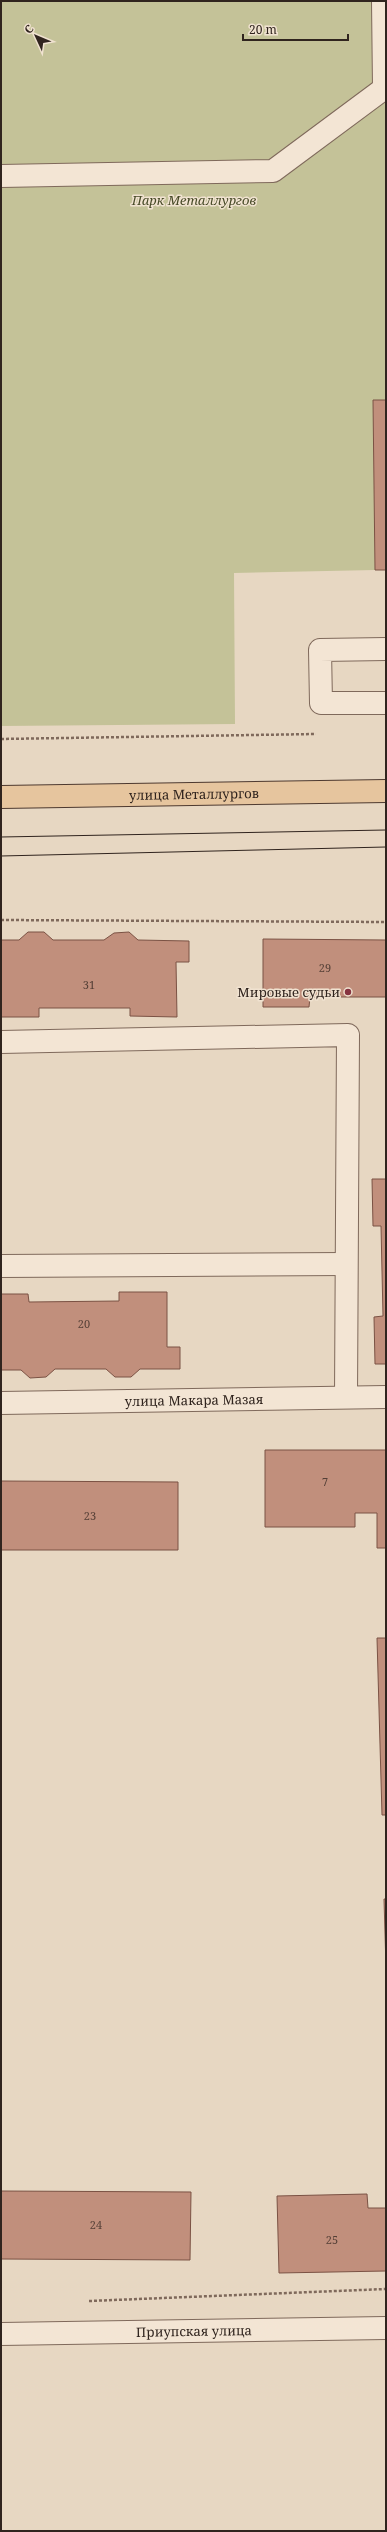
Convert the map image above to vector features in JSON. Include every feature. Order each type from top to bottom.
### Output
[{"type":"main road","name":"улица Металлургов","points":[[1,797],[386,792]]},
{"type":"street","points":[[1,176],[273,171],[385,87],[383,1]]},
{"type":"street","points":[[386,648],[320,650],[321,703],[386,703]]},
{"type":"street","points":[[1,1042],[348,1035],[346,1397]]},
{"type":"street","points":[[1,1266],[346,1264]]},
{"type":"street","name":"улица Макара Мазая","points":[[1,1403],[386,1397]]},
{"type":"street","name":"Приупская улица","points":[[1,2334],[386,2328]]},
{"type":"path","points":[[1,739],[323,734]]},
{"type":"path","points":[[1,920],[386,922]]},
{"type":"path","points":[[87,2301],[386,2288]]},
{"type":"green space","name":"Парк Металлургов","points":[[1,1],[386,1],[386,400],[373,400],[375,570],[234,573],[235,724],[1,726]]},
{"type":"building","points":[[373,400],[386,400],[386,570],[375,570]]},
{"type":"building","points":[[28,932],[44,932],[53,940],[104,940],[114,933],[129,932],[138,940],[189,941],[189,962],[176,962],[177,1017],[130,1016],[130,1008],[39,1008],[39,1017],[1,1017],[1,940],[19,940]]},
{"type":"building","points":[[263,939],[386,940],[386,997],[310,997],[309,1007],[263,1007]]},
{"type":"building","points":[[372,1179],[386,1179],[386,1364],[375,1364],[374,1317],[383,1316],[381,1226],[373,1226]]},
{"type":"building","points":[[119,1292],[167,1292],[167,1347],[180,1347],[180,1369],[140,1369],[131,1377],[115,1377],[106,1369],[55,1369],[46,1377],[30,1378],[21,1370],[1,1370],[1,1294],[28,1294],[29,1302],[119,1301]]},
{"type":"building","points":[[265,1450],[386,1450],[386,1548],[377,1548],[377,1513],[355,1513],[355,1527],[265,1527]]},
{"type":"building","points":[[1,1481],[178,1482],[178,1550],[1,1550]]},
{"type":"building","points":[[377,1638],[386,1638],[386,1815],[382,1815]]},
{"type":"building","points":[[384,1899],[386,1899],[386,1968]]},
{"type":"building","points":[[1,2191],[191,2192],[190,2260],[1,2259]]},
{"type":"building","points":[[367,2194],[368,2208],[386,2208],[386,2271],[279,2273],[277,2196]]},
{"type":"tram line","points":[[1,837],[386,830]]},
{"type":"tram line","points":[[1,856],[386,847]]},
{"type":"place","name":"Мировые судьи","points":[[348,992]]}]
